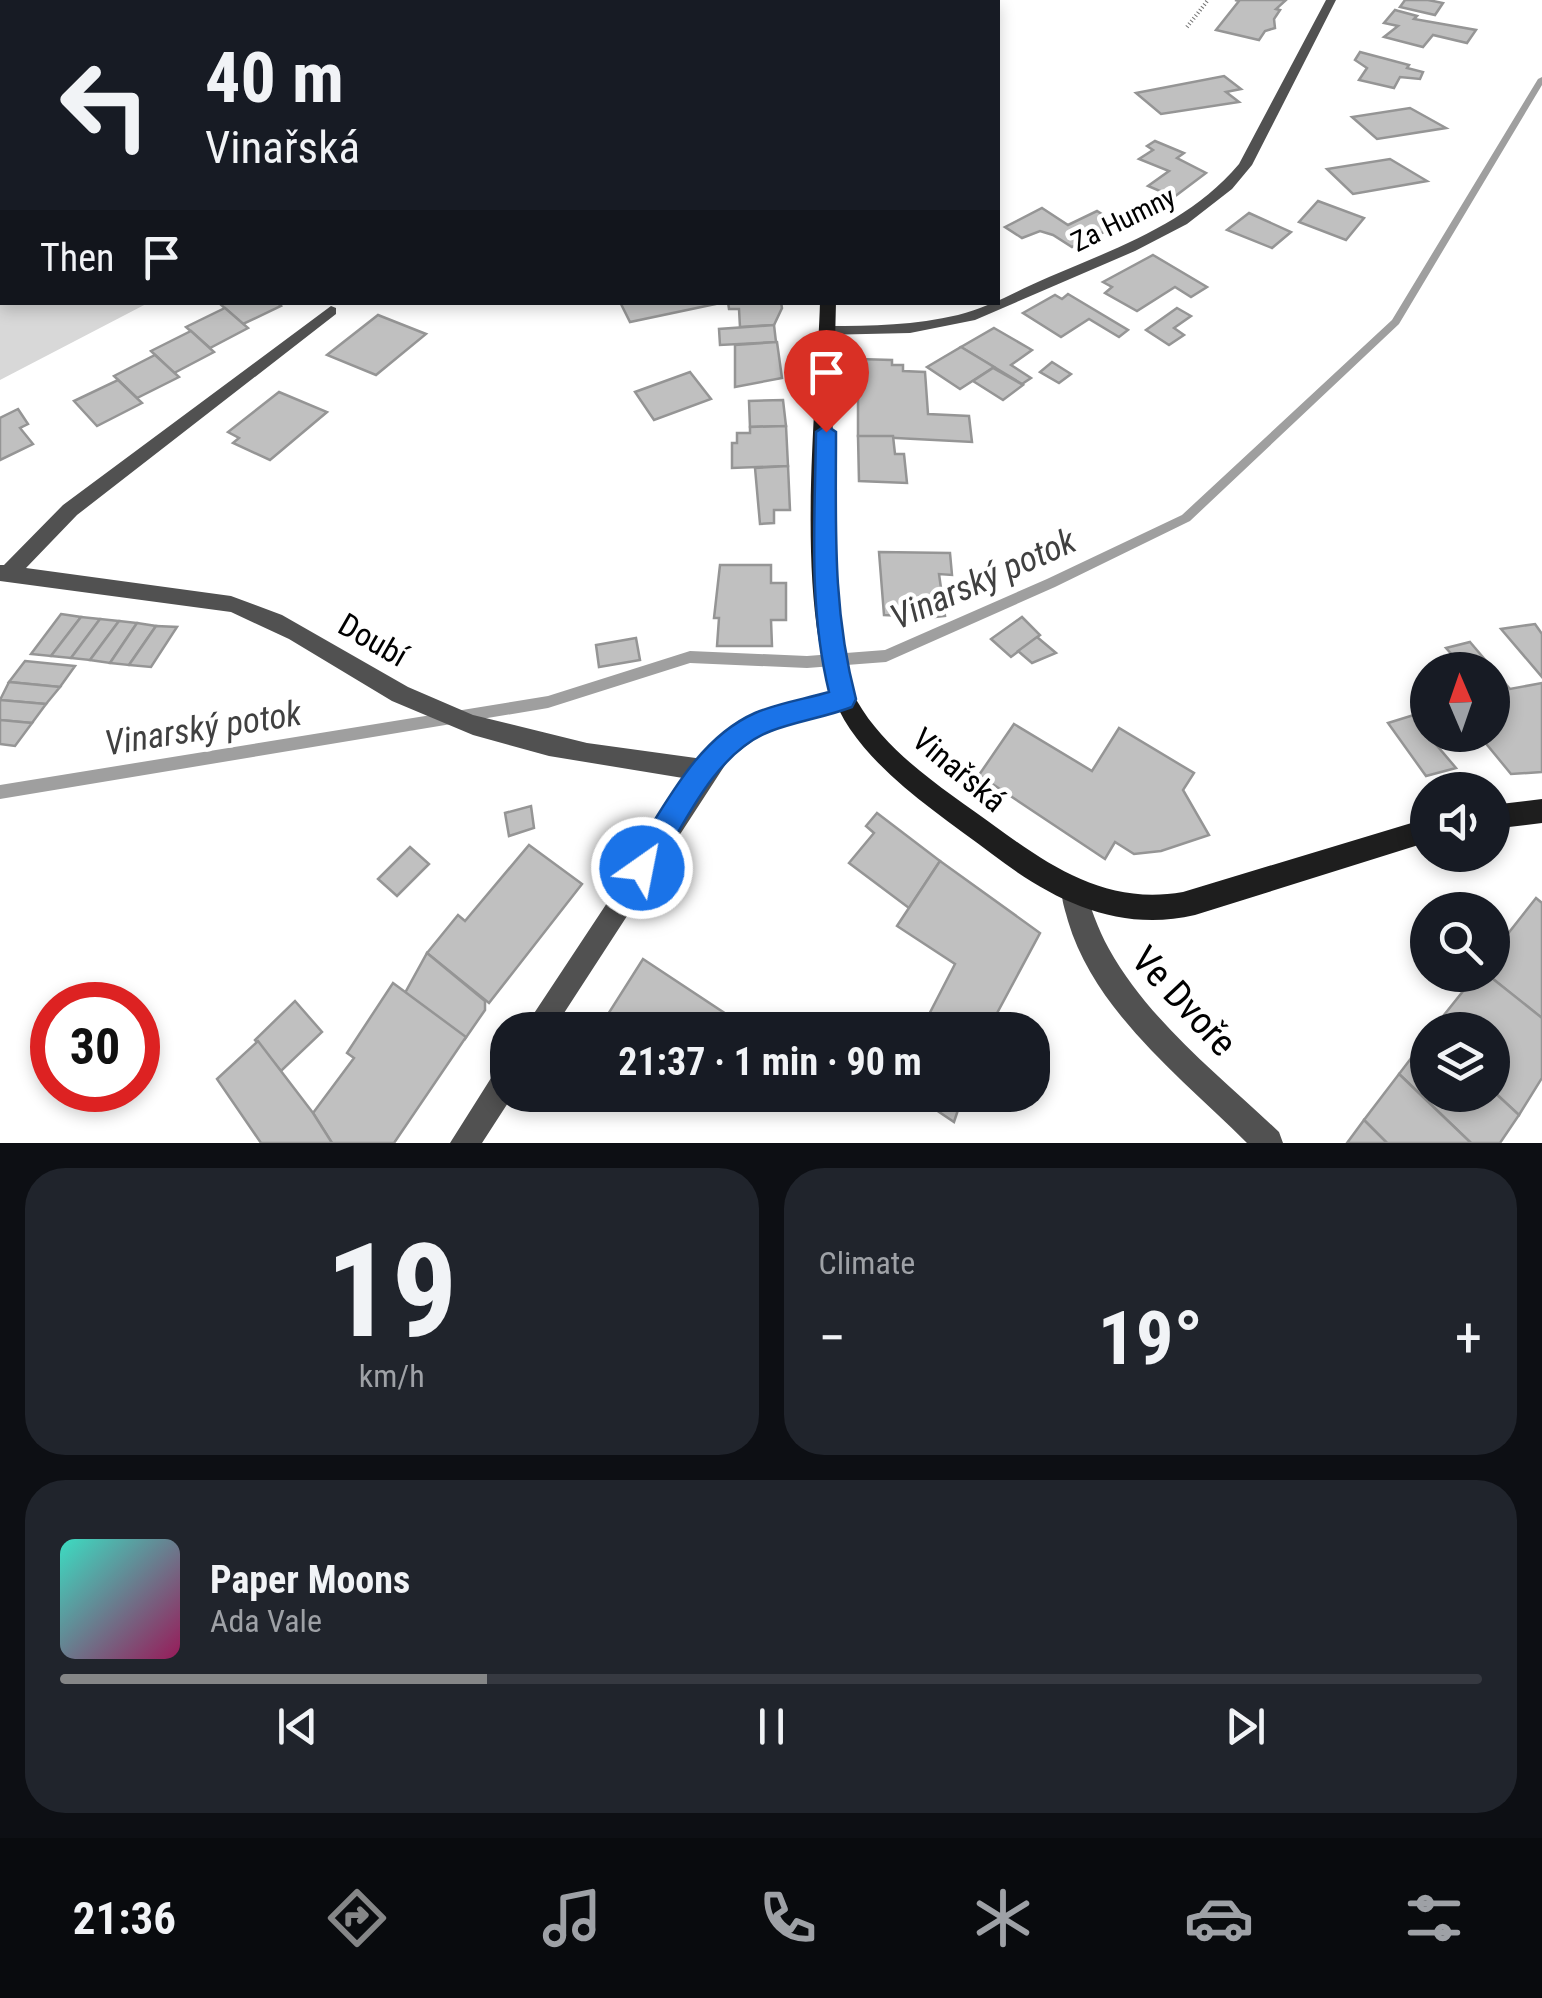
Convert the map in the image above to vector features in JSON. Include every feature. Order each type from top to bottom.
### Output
[{"type":"street","name":"Za Humny","points":[[1000,304],[1152,236],[1229,188],[1246,165],[1332,0]]},
{"type":"street","name":"Vinařská","points":[[828,305],[828,640],[844,699],[860,724],[923,786],[1033,870],[1101,904],[1161,908],[1410,835]]},
{"type":"street","name":"Za Humny","points":[[828,331],[905,330],[972,316],[997,305]]},
{"type":"street","name":"Doubí","points":[[5,573],[70,510],[331,311]]},
{"type":"street","name":"Doubí","points":[[5,573],[231,604],[259,612],[402,695],[457,718],[537,743],[704,770]]},
{"type":"street","points":[[549,1012],[704,770],[744,731],[844,699]]},
{"type":"street","points":[[1510,815],[1542,812]]},
{"type":"street","name":"Ve Dvoře","points":[[1073,893],[1078,924],[1104,971],[1268,1143]]},
{"type":"street","points":[[465,1143],[490,1105]]},
{"type":"path","points":[[1188,27],[1208,0]]},
{"type":"shaded area","points":[[0,305],[144,305],[0,380]]},
{"type":"building","points":[[1235,0],[1286,0],[1276,9],[1280,10],[1274,19],[1275,28],[1265,31],[1259,40],[1216,30],[1239,1]]},
{"type":"building","points":[[1405,0],[1443,3],[1435,15],[1400,7]]},
{"type":"building","points":[[1395,10],[1417,16],[1414,19],[1476,30],[1467,43],[1433,35],[1423,47],[1384,37],[1398,26],[1384,23]]},
{"type":"building","points":[[1360,52],[1423,72],[1420,79],[1400,77],[1394,88],[1359,80],[1367,68],[1355,60]]},
{"type":"building","points":[[1224,76],[1241,89],[1226,92],[1239,102],[1161,114],[1136,93]]},
{"type":"building","points":[[1410,108],[1446,128],[1377,139],[1352,117]]},
{"type":"building","points":[[1155,141],[1184,153],[1177,158],[1206,173],[1174,197],[1148,186],[1169,171],[1139,159],[1153,150],[1147,146]]},
{"type":"building","points":[[1390,159],[1427,181],[1353,194],[1327,169]]},
{"type":"building","points":[[1318,201],[1364,218],[1346,240],[1299,222]]},
{"type":"building","points":[[1042,208],[1068,225],[1097,211],[1119,225],[1072,247],[1040,231],[1022,238],[1005,227]]},
{"type":"building","points":[[1249,213],[1291,232],[1272,248],[1227,230]]},
{"type":"building","points":[[1153,255],[1207,287],[1191,297],[1175,287],[1137,311],[1105,293],[1112,287],[1103,282]]},
{"type":"building","points":[[1068,294],[1128,330],[1119,337],[1089,319],[1061,337],[1023,313],[1055,295],[1062,299]]},
{"type":"building","points":[[221,305],[281,306],[243,324]]},
{"type":"building","points":[[622,305],[711,305],[630,322]]},
{"type":"building","points":[[728,305],[782,308],[774,325],[740,327],[739,309],[729,309]]},
{"type":"building","points":[[225,308],[248,328],[210,348],[186,327]]},
{"type":"building","points":[[1177,308],[1191,316],[1174,328],[1184,335],[1169,345],[1146,330]]},
{"type":"building","points":[[378,315],[426,334],[376,375],[327,355]]},
{"type":"building","points":[[774,325],[776,342],[720,345],[719,329]]},
{"type":"building","points":[[994,328],[1032,350],[1011,365],[1031,378],[1022,384],[961,347]]},
{"type":"building","points":[[191,331],[214,352],[174,373],[151,351]]},
{"type":"building","points":[[777,342],[782,378],[735,387],[735,345]]},
{"type":"building","points":[[961,347],[994,367],[960,389],[927,367]]},
{"type":"building","points":[[155,355],[179,377],[137,398],[114,376]]},
{"type":"building","points":[[858,359],[892,360],[892,365],[903,365],[903,371],[925,372],[928,414],[969,416],[972,442],[858,436]]},
{"type":"building","points":[[1052,362],[1071,374],[1059,383],[1040,372]]},
{"type":"building","points":[[993,368],[1023,385],[1003,400],[973,381]]},
{"type":"building","points":[[690,372],[711,399],[654,420],[635,392]]},
{"type":"building","points":[[118,380],[142,403],[97,426],[74,401]]},
{"type":"building","points":[[279,392],[327,412],[270,460],[233,443],[239,438],[228,432]]},
{"type":"building","points":[[783,400],[786,426],[750,427],[749,401]]},
{"type":"building","points":[[18,409],[28,424],[20,428],[33,444],[0,460],[0,418]]},
{"type":"building","points":[[786,426],[788,466],[732,468],[732,443],[737,443],[737,433],[750,433],[750,427]]},
{"type":"building","points":[[858,436],[893,436],[895,454],[904,454],[907,483],[859,481]]},
{"type":"building","points":[[788,466],[790,510],[774,510],[774,523],[760,524],[755,468]]},
{"type":"building","points":[[879,552],[950,553],[952,575],[939,574],[945,616],[909,620],[905,616],[884,615]]},
{"type":"building","points":[[720,565],[771,565],[771,583],[786,583],[786,620],[771,620],[772,646],[717,646],[719,618],[714,618]]},
{"type":"building","points":[[61,614],[81,617],[51,656],[31,654]]},
{"type":"building","points":[[81,617],[100,619],[71,658],[51,656]]},
{"type":"building","points":[[1022,617],[1040,635],[1011,657],[991,639]]},
{"type":"building","points":[[100,619],[119,621],[90,660],[71,658]]},
{"type":"building","points":[[119,621],[137,623],[110,663],[90,660]]},
{"type":"building","points":[[137,623],[156,626],[129,665],[110,663]]},
{"type":"building","points":[[1535,624],[1542,634],[1542,677],[1501,629]]},
{"type":"building","points":[[156,626],[177,627],[151,667],[129,665]]},
{"type":"building","points":[[1037,637],[1056,653],[1032,663],[1018,651]]},
{"type":"building","points":[[636,638],[640,660],[599,667],[596,645]]},
{"type":"building","points":[[1470,642],[1479,652],[1450,652],[1446,648]]},
{"type":"building","points":[[25,661],[75,666],[60,687],[9,682]]},
{"type":"building","points":[[9,682],[60,687],[46,704],[0,700]]},
{"type":"building","points":[[1542,683],[1542,772],[1509,772],[1493,752],[1510,752],[1510,689]]},
{"type":"building","points":[[0,700],[46,704],[32,723],[0,720]]},
{"type":"building","points":[[1410,716],[1410,752],[1442,752],[1456,768],[1423,772],[1388,723]]},
{"type":"building","points":[[0,720],[32,723],[15,746],[0,744]]},
{"type":"building","points":[[1014,724],[1092,771],[1119,728],[1194,773],[1183,790],[1209,835],[1161,851],[1134,854],[1115,842],[1105,859],[979,775]]},
{"type":"building","points":[[531,806],[534,828],[509,836],[505,813]]},
{"type":"building","points":[[877,813],[940,861],[909,908],[849,863],[874,833],[866,826]]},
{"type":"building","points":[[529,845],[582,884],[489,1003],[427,953],[458,915],[465,921]]},
{"type":"building","points":[[410,847],[429,864],[397,896],[378,879]]},
{"type":"building","points":[[940,861],[1040,933],[998,1012],[930,1012],[955,964],[897,926]]},
{"type":"building","points":[[1536,898],[1542,903],[1542,1018],[1509,992],[1510,931]]},
{"type":"building","points":[[427,953],[485,1001],[485,1010],[465,1039],[405,993]]},
{"type":"building","points":[[643,959],[723,1012],[609,1012]]},
{"type":"building","points":[[393,983],[466,1037],[394,1143],[332,1143],[313,1113],[354,1058],[347,1053]]},
{"type":"building","points":[[1462,992],[1509,992],[1542,1018],[1542,1078],[1519,1115],[1510,1107],[1510,1012],[1446,1012]]},
{"type":"building","points":[[295,1001],[322,1032],[281,1071],[255,1040]]},
{"type":"building","points":[[258,1041],[332,1143],[261,1143],[217,1079]]},
{"type":"building","points":[[1410,1060],[1410,1085],[1399,1074]]},
{"type":"building","points":[[1399,1074],[1410,1085],[1410,1112],[1439,1112],[1471,1143],[1387,1143],[1364,1120]]},
{"type":"building","points":[[1510,1107],[1519,1115],[1500,1143],[1471,1143],[1439,1112],[1510,1112]]},
{"type":"building","points":[[939,1112],[957,1112],[954,1122]]},
{"type":"building","points":[[1364,1120],[1387,1143],[1347,1143]]},
{"type":"waterway","name":"Vinarský potok","points":[[0,792],[548,702],[690,657],[807,662],[886,656],[1051,583],[1186,518],[1396,322],[1542,79]]},
{"type":"route","points":[[642,868],[704,770],[730,742],[761,722],[844,699],[828,640],[826,432]]}]
